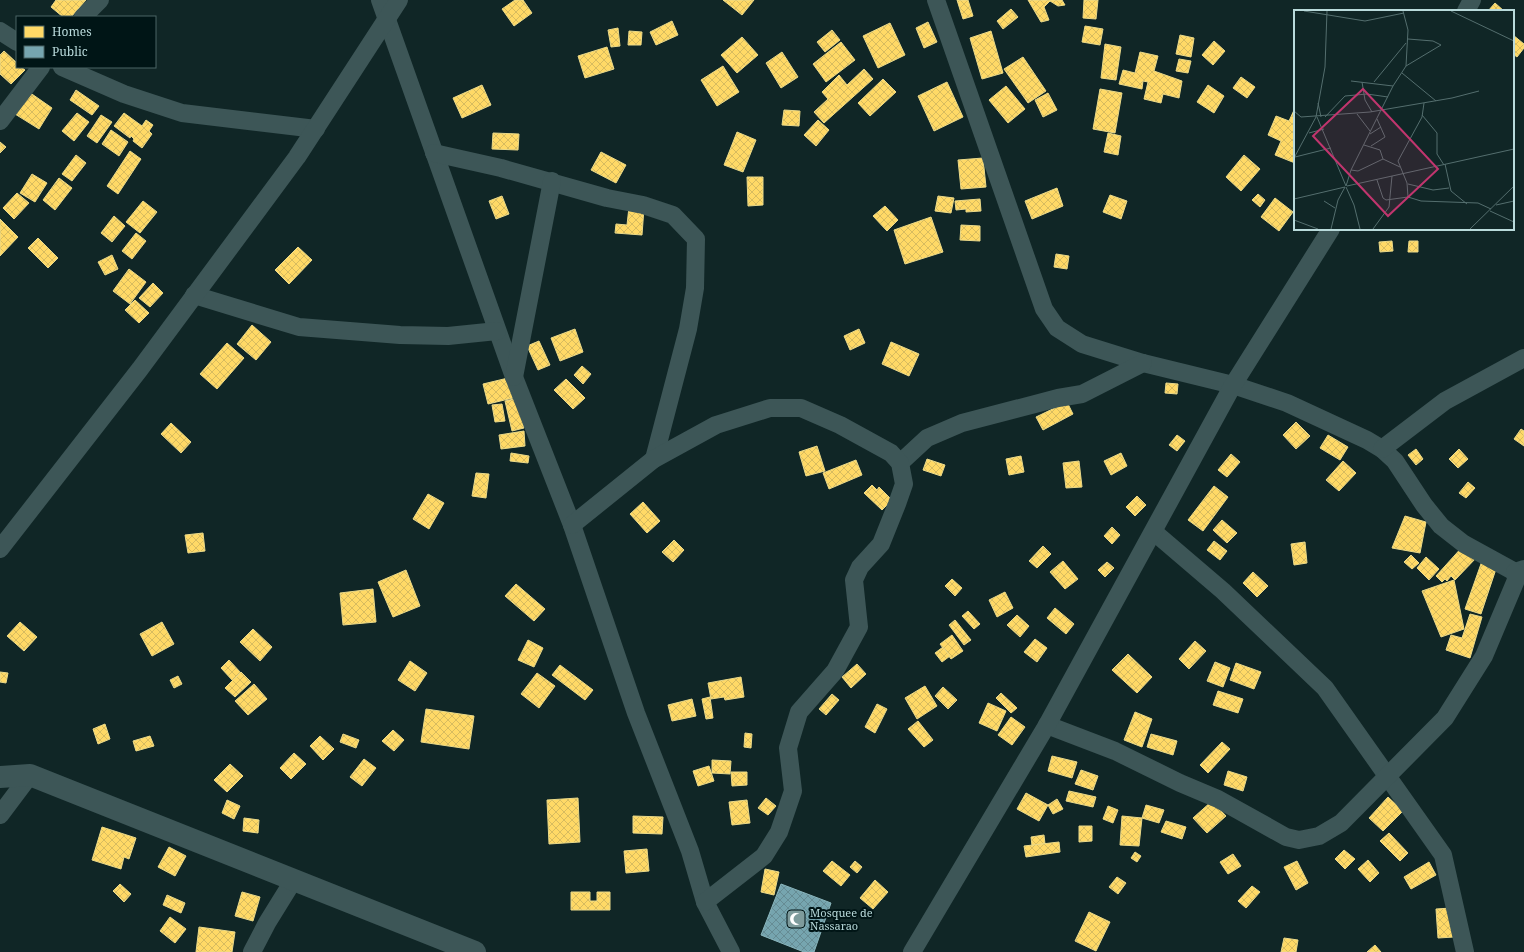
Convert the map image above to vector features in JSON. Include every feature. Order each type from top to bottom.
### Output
[{"type":"street","points":[[84,16],[100,0]]},
{"type":"street","points":[[380,0],[497,331],[572,525],[636,713],[690,851],[705,902],[731,952]]},
{"type":"street","points":[[0,549],[194,296],[297,157],[399,0]]},
{"type":"street","points":[[936,0],[1044,309],[1057,328],[1082,344],[1142,363],[1233,384],[1287,403],[1367,440],[1382,449],[1395,461],[1424,505],[1441,526],[1464,544],[1520,570],[1484,656],[1445,718],[1341,823],[1319,836],[1299,840],[1286,837],[1218,799],[1180,783],[1115,751],[1047,725]]},
{"type":"street","points":[[1467,10],[1472,0]]},
{"type":"street","points":[[0,31],[16,41]]},
{"type":"street","points":[[0,121],[40,68]]},
{"type":"street","points":[[64,68],[124,94],[182,113],[316,129]]},
{"type":"street","points":[[434,153],[552,181],[673,215],[696,239],[695,288],[688,329],[654,459]]},
{"type":"street","points":[[514,377],[552,181]]},
{"type":"street","points":[[912,952],[1047,725],[1154,532],[1233,384],[1330,230]]},
{"type":"street","points":[[194,296],[299,327],[400,335],[440,336],[497,331]]},
{"type":"street","points":[[1382,449],[1444,402],[1524,358]]},
{"type":"street","points":[[900,463],[927,438],[962,423],[1058,398],[1082,394],[1142,363]]},
{"type":"street","points":[[572,525],[654,459],[716,425],[770,408],[801,408],[840,425],[891,453],[900,463],[904,484],[897,504],[881,544],[860,567],[854,580],[859,627],[835,671],[799,712],[788,748],[793,791],[779,832],[764,856],[705,902]]},
{"type":"street","points":[[1154,532],[1223,591],[1325,688],[1443,855],[1465,952]]},
{"type":"street","points":[[0,815],[30,775]]},
{"type":"street","points":[[0,777],[30,775],[293,881],[475,952]]},
{"type":"street","points":[[252,952],[267,923],[293,881]]},
{"type":"building: Homes","points":[[56,0],[86,0],[72,16],[62,16],[51,7]]},
{"type":"building: Homes","points":[[515,0],[523,0],[532,13],[514,26],[502,9]]},
{"type":"building: Homes","points":[[723,0],[754,0],[742,15]]},
{"type":"building: Homes","points":[[957,0],[968,0],[973,16],[963,19]]},
{"type":"building: Homes","points":[[1028,0],[1062,0],[1065,5],[1058,6],[1050,1],[1044,7],[1049,20],[1041,22]]},
{"type":"building: Homes","points":[[1084,0],[1098,0],[1096,19],[1083,18]]},
{"type":"building: Homes","points":[[1495,3],[1503,10],[1489,10]]},
{"type":"building: Homes","points":[[1011,9],[1018,17],[1003,29],[997,21]]},
{"type":"building: Homes","points":[[672,21],[678,35],[656,45],[650,32]]},
{"type":"building: Homes","points":[[928,22],[937,42],[924,48],[916,28]]},
{"type":"building: Homes","points":[[890,23],[905,55],[878,68],[863,36]]},
{"type":"building: Homes","points":[[1085,26],[1103,29],[1100,45],[1082,42]]},
{"type":"building: Homes","points":[[618,28],[620,46],[611,47],[608,30]]},
{"type":"building: Homes","points":[[832,30],[840,40],[825,52],[817,42]]},
{"type":"building: Homes","points":[[629,31],[642,32],[641,45],[628,45]]},
{"type":"building: Homes","points":[[991,31],[1003,73],[982,79],[970,38]]},
{"type":"building: Homes","points":[[1180,35],[1194,38],[1191,57],[1176,54]]},
{"type":"building: Homes","points":[[1514,36],[1524,44],[1524,48],[1517,57],[1514,55]]},
{"type":"building: Homes","points":[[742,37],[758,55],[737,73],[721,55]]},
{"type":"building: Homes","points":[[1214,41],[1225,51],[1213,65],[1202,55]]},
{"type":"building: Homes","points":[[841,42],[855,60],[826,82],[813,64]]},
{"type":"building: Homes","points":[[1105,44],[1121,47],[1116,80],[1101,78]]},
{"type":"building: Homes","points":[[607,47],[614,69],[585,78],[578,56]]},
{"type":"building: Homes","points":[[4,51],[16,62],[16,68],[22,68],[25,70],[11,84],[0,74],[0,55]]},
{"type":"building: Homes","points":[[782,52],[798,77],[781,88],[766,63]]},
{"type":"building: Homes","points":[[1140,52],[1158,56],[1154,71],[1182,81],[1179,98],[1163,94],[1161,103],[1144,99],[1148,82],[1143,81],[1142,89],[1119,84],[1123,70],[1135,73]]},
{"type":"building: Homes","points":[[1023,57],[1046,91],[1028,103],[1004,69]]},
{"type":"building: Homes","points":[[1179,59],[1191,61],[1188,73],[1176,71]]},
{"type":"building: Homes","points":[[723,66],[739,92],[717,106],[701,80]]},
{"type":"building: Homes","points":[[864,69],[873,79],[824,123],[814,112],[828,99],[822,92],[839,75],[847,85]]},
{"type":"building: Homes","points":[[1241,77],[1255,87],[1247,98],[1233,88]]},
{"type":"building: Homes","points":[[883,79],[896,92],[870,116],[858,103]]},
{"type":"building: Homes","points":[[947,82],[963,117],[934,131],[918,96]]},
{"type":"building: Homes","points":[[482,85],[491,105],[462,118],[453,98]]},
{"type":"building: Homes","points":[[1208,85],[1224,96],[1214,113],[1197,102]]},
{"type":"building: Homes","points":[[1006,86],[1025,109],[1008,123],[989,100]]},
{"type":"building: Homes","points":[[1100,89],[1122,93],[1115,133],[1093,129]]},
{"type":"building: Homes","points":[[76,90],[99,106],[92,115],[70,100]]},
{"type":"building: Homes","points":[[29,92],[52,108],[39,129],[15,114]]},
{"type":"building: Homes","points":[[1048,93],[1057,110],[1043,117],[1035,100]]},
{"type":"building: Homes","points":[[784,110],[800,111],[799,126],[782,125]]},
{"type":"building: Homes","points":[[1294,110],[1294,163],[1275,155],[1281,141],[1268,135],[1276,116],[1289,121]]},
{"type":"building: Homes","points":[[77,113],[89,122],[74,141],[62,131]]},
{"type":"building: Homes","points":[[124,113],[142,126],[146,120],[153,125],[149,131],[152,134],[142,148],[133,141],[134,139],[131,136],[130,138],[114,126]]},
{"type":"building: Homes","points":[[101,115],[112,122],[97,143],[87,136]]},
{"type":"building: Homes","points":[[818,120],[829,130],[816,146],[804,135]]},
{"type":"building: Homes","points":[[111,130],[128,142],[119,156],[102,144]]},
{"type":"building: Homes","points":[[737,132],[756,140],[743,172],[724,165]]},
{"type":"building: Homes","points":[[493,133],[519,134],[518,150],[492,149]]},
{"type":"building: Homes","points":[[1108,133],[1121,136],[1118,155],[1104,152]]},
{"type":"building: Homes","points":[[0,142],[6,147],[0,153]]},
{"type":"building: Homes","points":[[130,151],[141,159],[118,194],[107,186]]},
{"type":"building: Homes","points":[[601,152],[626,165],[616,183],[591,170]]},
{"type":"building: Homes","points":[[76,155],[86,163],[72,181],[62,174]]},
{"type":"building: Homes","points":[[1244,155],[1260,169],[1241,191],[1226,177]]},
{"type":"building: Homes","points":[[983,158],[986,187],[961,189],[958,160]]},
{"type":"building: Homes","points":[[32,174],[47,183],[35,202],[20,193]]},
{"type":"building: Homes","points":[[747,177],[763,177],[763,205],[748,206]]},
{"type":"building: Homes","points":[[59,178],[72,188],[55,210],[43,200]]},
{"type":"building: Homes","points":[[1057,188],[1063,206],[1032,219],[1025,201]]},
{"type":"building: Homes","points":[[17,193],[29,203],[14,219],[3,208]]},
{"type":"building: Homes","points":[[1258,194],[1265,200],[1260,207],[1252,200]]},
{"type":"building: Homes","points":[[1110,195],[1127,201],[1121,219],[1103,212]]},
{"type":"building: Homes","points":[[502,196],[509,214],[496,219],[489,201]]},
{"type":"building: Homes","points":[[938,196],[954,198],[951,213],[935,211]]},
{"type":"building: Homes","points":[[1275,198],[1293,212],[1279,231],[1261,217]]},
{"type":"building: Homes","points":[[980,199],[981,211],[966,212],[966,209],[956,210],[955,201]]},
{"type":"building: Homes","points":[[143,201],[157,212],[140,233],[126,222]]},
{"type":"building: Homes","points":[[885,206],[898,220],[887,231],[873,216]]},
{"type":"building: Homes","points":[[629,207],[644,208],[642,235],[615,233],[616,224],[627,225]]},
{"type":"building: Homes","points":[[114,216],[125,226],[112,242],[101,233]]},
{"type":"building: Homes","points":[[931,217],[943,252],[905,264],[894,230]]},
{"type":"building: Homes","points":[[0,219],[18,237],[0,256]]},
{"type":"building: Homes","points":[[961,225],[980,226],[980,241],[960,240]]},
{"type":"building: Homes","points":[[136,233],[146,241],[132,259],[122,251]]},
{"type":"building: Homes","points":[[38,238],[58,258],[48,268],[28,248]]},
{"type":"building: Homes","points":[[1392,241],[1393,251],[1380,252],[1379,242]]},
{"type":"building: Homes","points":[[1409,241],[1418,241],[1418,252],[1408,252]]},
{"type":"building: Homes","points":[[298,247],[312,260],[289,284],[275,270]]},
{"type":"building: Homes","points":[[1056,254],[1069,256],[1067,269],[1054,267]]},
{"type":"building: Homes","points":[[112,255],[118,269],[105,275],[98,262]]},
{"type":"building: Homes","points":[[129,269],[146,282],[130,304],[113,291]]},
{"type":"building: Homes","points":[[153,283],[163,293],[150,307],[139,298]]},
{"type":"building: Homes","points":[[135,300],[149,313],[139,323],[125,310]]},
{"type":"building: Homes","points":[[252,325],[271,342],[256,360],[237,344]]},
{"type":"building: Homes","points":[[575,329],[583,352],[560,361],[551,338]]},
{"type":"building: Homes","points":[[859,329],[865,343],[850,350],[844,336]]},
{"type":"building: Homes","points":[[539,341],[550,365],[538,370],[527,346]]},
{"type":"building: Homes","points":[[891,342],[919,354],[909,376],[882,364]]},
{"type":"building: Homes","points":[[227,343],[244,358],[217,389],[200,374]]},
{"type":"building: Homes","points":[[582,366],[591,374],[583,384],[574,375]]},
{"type":"building: Homes","points":[[508,378],[513,398],[488,404],[483,384]]},
{"type":"building: Homes","points":[[566,379],[585,398],[573,409],[554,390]]},
{"type":"building: Homes","points":[[1166,383],[1178,384],[1177,394],[1165,393]]},
{"type":"building: Homes","points":[[518,398],[524,428],[512,431],[505,401]]},
{"type":"building: Homes","points":[[1067,402],[1073,414],[1043,430],[1036,417]]},
{"type":"building: Homes","points":[[502,404],[505,421],[495,422],[492,405]]},
{"type":"building: Homes","points":[[1296,422],[1310,436],[1296,449],[1283,435]]},
{"type":"building: Homes","points":[[171,423],[191,442],[181,453],[161,434]]},
{"type":"building: Homes","points":[[1521,429],[1524,431],[1524,446],[1514,439]]},
{"type":"building: Homes","points":[[524,431],[525,446],[501,449],[499,435]]},
{"type":"building: Homes","points":[[1177,435],[1185,441],[1177,451],[1169,445]]},
{"type":"building: Homes","points":[[1328,435],[1348,447],[1340,460],[1320,448]]},
{"type":"building: Homes","points":[[817,446],[825,471],[806,476],[799,452]]},
{"type":"building: Homes","points":[[1416,449],[1423,459],[1416,465],[1408,455]]},
{"type":"building: Homes","points":[[1459,449],[1468,459],[1458,468],[1449,459]]},
{"type":"building: Homes","points":[[511,453],[529,456],[528,463],[510,461]]},
{"type":"building: Homes","points":[[1121,453],[1127,466],[1111,475],[1104,461]]},
{"type":"building: Homes","points":[[1231,454],[1240,462],[1227,477],[1218,470]]},
{"type":"building: Homes","points":[[1021,456],[1024,472],[1009,475],[1006,459]]},
{"type":"building: Homes","points":[[927,459],[945,465],[941,476],[923,470]]},
{"type":"building: Homes","points":[[856,460],[862,475],[829,489],[823,473]]},
{"type":"building: Homes","points":[[1079,461],[1082,487],[1066,488],[1063,463]]},
{"type":"building: Homes","points":[[1343,461],[1356,473],[1339,491],[1326,480]]},
{"type":"building: Homes","points":[[476,473],[489,474],[486,498],[472,496]]},
{"type":"building: Homes","points":[[1468,482],[1475,488],[1466,498],[1459,493]]},
{"type":"building: Homes","points":[[872,485],[877,490],[879,487],[892,500],[882,510],[864,493]]},
{"type":"building: Homes","points":[[1214,486],[1228,497],[1203,531],[1188,520]]},
{"type":"building: Homes","points":[[428,494],[444,503],[429,529],[413,519]]},
{"type":"building: Homes","points":[[1137,496],[1146,505],[1135,516],[1126,507]]},
{"type":"building: Homes","points":[[643,502],[660,521],[647,533],[630,514]]},
{"type":"building: Homes","points":[[1405,516],[1426,522],[1420,553],[1392,548]]},
{"type":"building: Homes","points":[[1222,520],[1237,533],[1227,543],[1213,530]]},
{"type":"building: Homes","points":[[1112,527],[1120,535],[1112,544],[1104,536]]},
{"type":"building: Homes","points":[[203,533],[205,551],[188,553],[185,535]]},
{"type":"building: Homes","points":[[674,540],[684,550],[673,562],[662,552]]},
{"type":"building: Homes","points":[[1214,541],[1227,551],[1220,560],[1207,550]]},
{"type":"building: Homes","points":[[1305,542],[1307,563],[1294,565],[1291,544]]},
{"type":"building: Homes","points":[[1464,545],[1477,557],[1455,580],[1451,576],[1447,581],[1445,579],[1442,582],[1436,576]]},
{"type":"building: Homes","points":[[1043,546],[1051,554],[1037,568],[1029,561]]},
{"type":"building: Homes","points":[[1411,555],[1419,563],[1412,569],[1404,562]]},
{"type":"building: Homes","points":[[1426,557],[1439,569],[1429,580],[1417,568]]},
{"type":"building: Homes","points":[[1063,561],[1078,579],[1065,589],[1050,572]]},
{"type":"building: Homes","points":[[1482,561],[1497,566],[1481,614],[1465,609]]},
{"type":"building: Homes","points":[[1107,562],[1114,568],[1105,577],[1098,570]]},
{"type":"building: Homes","points":[[406,570],[420,606],[393,617],[378,582]]},
{"type":"building: Homes","points":[[1253,572],[1268,586],[1257,597],[1243,583]]},
{"type":"building: Homes","points":[[952,579],[962,588],[955,596],[945,586]]},
{"type":"building: Homes","points":[[1454,580],[1464,629],[1441,637],[1422,591]]},
{"type":"building: Homes","points":[[516,584],[545,609],[534,621],[505,596]]},
{"type":"building: Homes","points":[[373,589],[376,622],[343,625],[340,593]]},
{"type":"building: Homes","points":[[1005,592],[1013,608],[997,617],[989,600]]},
{"type":"building: Homes","points":[[1055,608],[1074,624],[1066,634],[1047,618]]},
{"type":"building: Homes","points":[[968,611],[980,624],[974,629],[962,616]]},
{"type":"building: Homes","points":[[1470,614],[1482,617],[1470,658],[1446,650],[1451,635],[1462,638]]},
{"type":"building: Homes","points":[[1017,615],[1029,626],[1020,637],[1007,625]]},
{"type":"building: Homes","points":[[955,620],[971,640],[964,645],[949,625]]},
{"type":"building: Homes","points":[[20,622],[37,637],[24,651],[7,636]]},
{"type":"building: Homes","points":[[162,622],[174,644],[152,656],[140,634]]},
{"type":"building: Homes","points":[[253,629],[272,647],[260,661],[240,642]]},
{"type":"building: Homes","points":[[952,635],[963,651],[951,659],[940,644]]},
{"type":"building: Homes","points":[[1035,639],[1047,648],[1037,662],[1024,652]]},
{"type":"building: Homes","points":[[528,640],[543,648],[534,667],[518,660]]},
{"type":"building: Homes","points":[[1195,641],[1206,651],[1189,669],[1179,659]]},
{"type":"building: Homes","points":[[943,647],[950,656],[942,662],[935,653]]},
{"type":"building: Homes","points":[[1128,654],[1152,677],[1137,693],[1112,670]]},
{"type":"building: Homes","points":[[229,660],[241,673],[233,681],[221,668]]},
{"type":"building: Homes","points":[[410,661],[427,673],[415,691],[398,680]]},
{"type":"building: Homes","points":[[1215,662],[1230,668],[1223,687],[1207,681]]},
{"type":"building: Homes","points":[[1236,663],[1261,672],[1254,689],[1230,680]]},
{"type":"building: Homes","points":[[857,664],[866,674],[851,688],[842,677]]},
{"type":"building: Homes","points":[[560,665],[593,690],[585,700],[552,675]]},
{"type":"building: Homes","points":[[0,672],[8,673],[6,683],[0,682]]},
{"type":"building: Homes","points":[[241,672],[251,682],[235,697],[225,688]]},
{"type":"building: Homes","points":[[537,673],[555,686],[539,708],[521,694]]},
{"type":"building: Homes","points":[[178,676],[182,684],[174,688],[170,680]]},
{"type":"building: Homes","points":[[741,677],[744,697],[725,700],[724,697],[711,699],[708,683]]},
{"type":"building: Homes","points":[[254,684],[267,699],[248,715],[235,701]]},
{"type":"building: Homes","points":[[925,686],[937,706],[917,719],[905,698]]},
{"type":"building: Homes","points":[[943,687],[957,700],[948,709],[935,696]]},
{"type":"building: Homes","points":[[1218,691],[1243,699],[1238,713],[1213,705]]},
{"type":"building: Homes","points":[[1001,693],[1017,708],[1011,713],[996,698]]},
{"type":"building: Homes","points":[[832,694],[839,700],[826,715],[819,709]]},
{"type":"building: Homes","points":[[710,697],[713,718],[706,719],[702,699]]},
{"type":"building: Homes","points":[[692,699],[696,716],[672,721],[668,705]]},
{"type":"building: Homes","points":[[988,703],[1006,711],[997,731],[979,723]]},
{"type":"building: Homes","points":[[877,704],[887,709],[875,733],[865,727]]},
{"type":"building: Homes","points":[[426,709],[474,716],[469,749],[421,742]]},
{"type":"building: Homes","points":[[1135,712],[1152,719],[1142,747],[1124,740]]},
{"type":"building: Homes","points":[[1011,717],[1025,727],[1012,745],[998,735]]},
{"type":"building: Homes","points":[[918,721],[933,740],[924,747],[908,729]]},
{"type":"building: Homes","points":[[105,724],[110,739],[98,744],[93,729]]},
{"type":"building: Homes","points":[[393,730],[404,740],[394,751],[382,741]]},
{"type":"building: Homes","points":[[745,733],[752,734],[751,748],[744,747]]},
{"type":"building: Homes","points":[[343,734],[359,740],[356,748],[340,742]]},
{"type":"building: Homes","points":[[1151,734],[1177,741],[1173,755],[1147,747]]},
{"type":"building: Homes","points":[[150,736],[154,746],[136,751],[133,741]]},
{"type":"building: Homes","points":[[320,736],[334,749],[323,760],[310,746]]},
{"type":"building: Homes","points":[[1222,742],[1230,749],[1208,773],[1200,765]]},
{"type":"building: Homes","points":[[294,753],[306,764],[291,779],[280,768]]},
{"type":"building: Homes","points":[[1052,756],[1077,762],[1072,778],[1048,771]]},
{"type":"building: Homes","points":[[364,759],[376,768],[362,786],[350,777]]},
{"type":"building: Homes","points":[[712,760],[731,761],[730,774],[712,773]]},
{"type":"building: Homes","points":[[230,764],[243,776],[227,792],[214,780]]},
{"type":"building: Homes","points":[[709,766],[714,781],[698,786],[693,771]]},
{"type":"building: Homes","points":[[1081,770],[1098,776],[1093,790],[1075,784]]},
{"type":"building: Homes","points":[[1228,771],[1247,777],[1243,791],[1224,785]]},
{"type":"building: Homes","points":[[731,772],[747,772],[747,785],[732,786]]},
{"type":"building: Homes","points":[[1069,791],[1096,797],[1093,807],[1066,801]]},
{"type":"building: Homes","points":[[1026,793],[1048,805],[1039,821],[1017,809]]},
{"type":"building: Homes","points":[[1388,797],[1403,811],[1383,831],[1369,818]]},
{"type":"building: Homes","points":[[578,798],[580,842],[549,844],[547,800]]},
{"type":"building: Homes","points":[[766,798],[776,806],[768,815],[758,808]]},
{"type":"building: Homes","points":[[1057,799],[1063,809],[1053,814],[1048,805]]},
{"type":"building: Homes","points":[[227,800],[240,806],[234,819],[222,813]]},
{"type":"building: Homes","points":[[747,800],[750,823],[732,825],[729,802]]},
{"type":"building: Homes","points":[[1212,801],[1226,816],[1207,833],[1193,818]]},
{"type":"building: Homes","points":[[1146,805],[1164,810],[1159,823],[1142,818]]},
{"type":"building: Homes","points":[[1108,806],[1118,810],[1113,823],[1103,819]]},
{"type":"building: Homes","points":[[633,816],[663,817],[662,834],[633,833]]},
{"type":"building: Homes","points":[[1122,816],[1142,818],[1139,846],[1120,845]]},
{"type":"building: Homes","points":[[244,818],[259,820],[258,833],[243,831]]},
{"type":"building: Homes","points":[[1166,821],[1186,827],[1182,839],[1161,832]]},
{"type":"building: Homes","points":[[1079,826],[1092,826],[1092,841],[1079,842]]},
{"type":"building: Homes","points":[[102,827],[136,838],[129,859],[124,857],[121,869],[92,860]]},
{"type":"building: Homes","points":[[1389,833],[1408,853],[1400,861],[1380,841]]},
{"type":"building: Homes","points":[[1044,835],[1045,844],[1032,846],[1031,837]]},
{"type":"building: Homes","points":[[1059,842],[1060,852],[1026,857],[1024,846]]},
{"type":"building: Homes","points":[[169,847],[186,856],[175,876],[158,867]]},
{"type":"building: Homes","points":[[647,849],[649,871],[626,873],[624,851]]},
{"type":"building: Homes","points":[[1344,850],[1355,859],[1345,869],[1335,859]]},
{"type":"building: Homes","points":[[1135,852],[1141,856],[1137,862],[1131,858]]},
{"type":"building: Homes","points":[[1233,854],[1241,866],[1228,874],[1220,862]]},
{"type":"building: Homes","points":[[1368,860],[1379,873],[1370,882],[1358,869]]},
{"type":"building: Homes","points":[[832,861],[850,875],[841,886],[823,871]]},
{"type":"building: Homes","points":[[855,861],[862,867],[857,873],[850,867]]},
{"type":"building: Homes","points":[[1297,861],[1308,883],[1296,890],[1284,867]]},
{"type":"building: Homes","points":[[1429,862],[1436,875],[1411,889],[1404,877]]},
{"type":"building: Homes","points":[[765,869],[779,872],[774,895],[761,892]]},
{"type":"building: Homes","points":[[1117,877],[1126,883],[1118,894],[1109,887]]},
{"type":"building: Homes","points":[[875,880],[888,892],[873,909],[860,898]]},
{"type":"building: Homes","points":[[120,884],[131,894],[124,902],[113,891]]},
{"type":"building: Homes","points":[[1252,886],[1260,892],[1246,908],[1238,901]]},
{"type":"building: Homes","points":[[242,892],[260,897],[253,921],[235,916]]},
{"type":"building: Homes","points":[[571,892],[590,892],[590,901],[597,901],[597,892],[610,892],[610,910],[571,910]]},
{"type":"building: Homes","points":[[167,895],[185,903],[181,913],[163,905]]},
{"type":"building: Homes","points":[[1451,908],[1454,937],[1438,938],[1436,909]]},
{"type":"building: Homes","points":[[1089,912],[1110,922],[1096,951],[1075,941]]},
{"type":"building: Homes","points":[[170,917],[186,929],[175,943],[160,931]]},
{"type":"building: Homes","points":[[199,927],[235,932],[232,952],[196,952]]},
{"type":"building: Homes","points":[[1284,938],[1298,940],[1296,952],[1281,952]]},
{"type":"building: Homes","points":[[1375,945],[1381,952],[1367,952]]},
{"type":"building: Public","name":"Mosquee de Nassarao","points":[[781,884],[831,903],[814,952],[804,952],[761,935]]},
{"type":"place","name":"Mosquee de Nassarao","points":[[796,919]]}]
